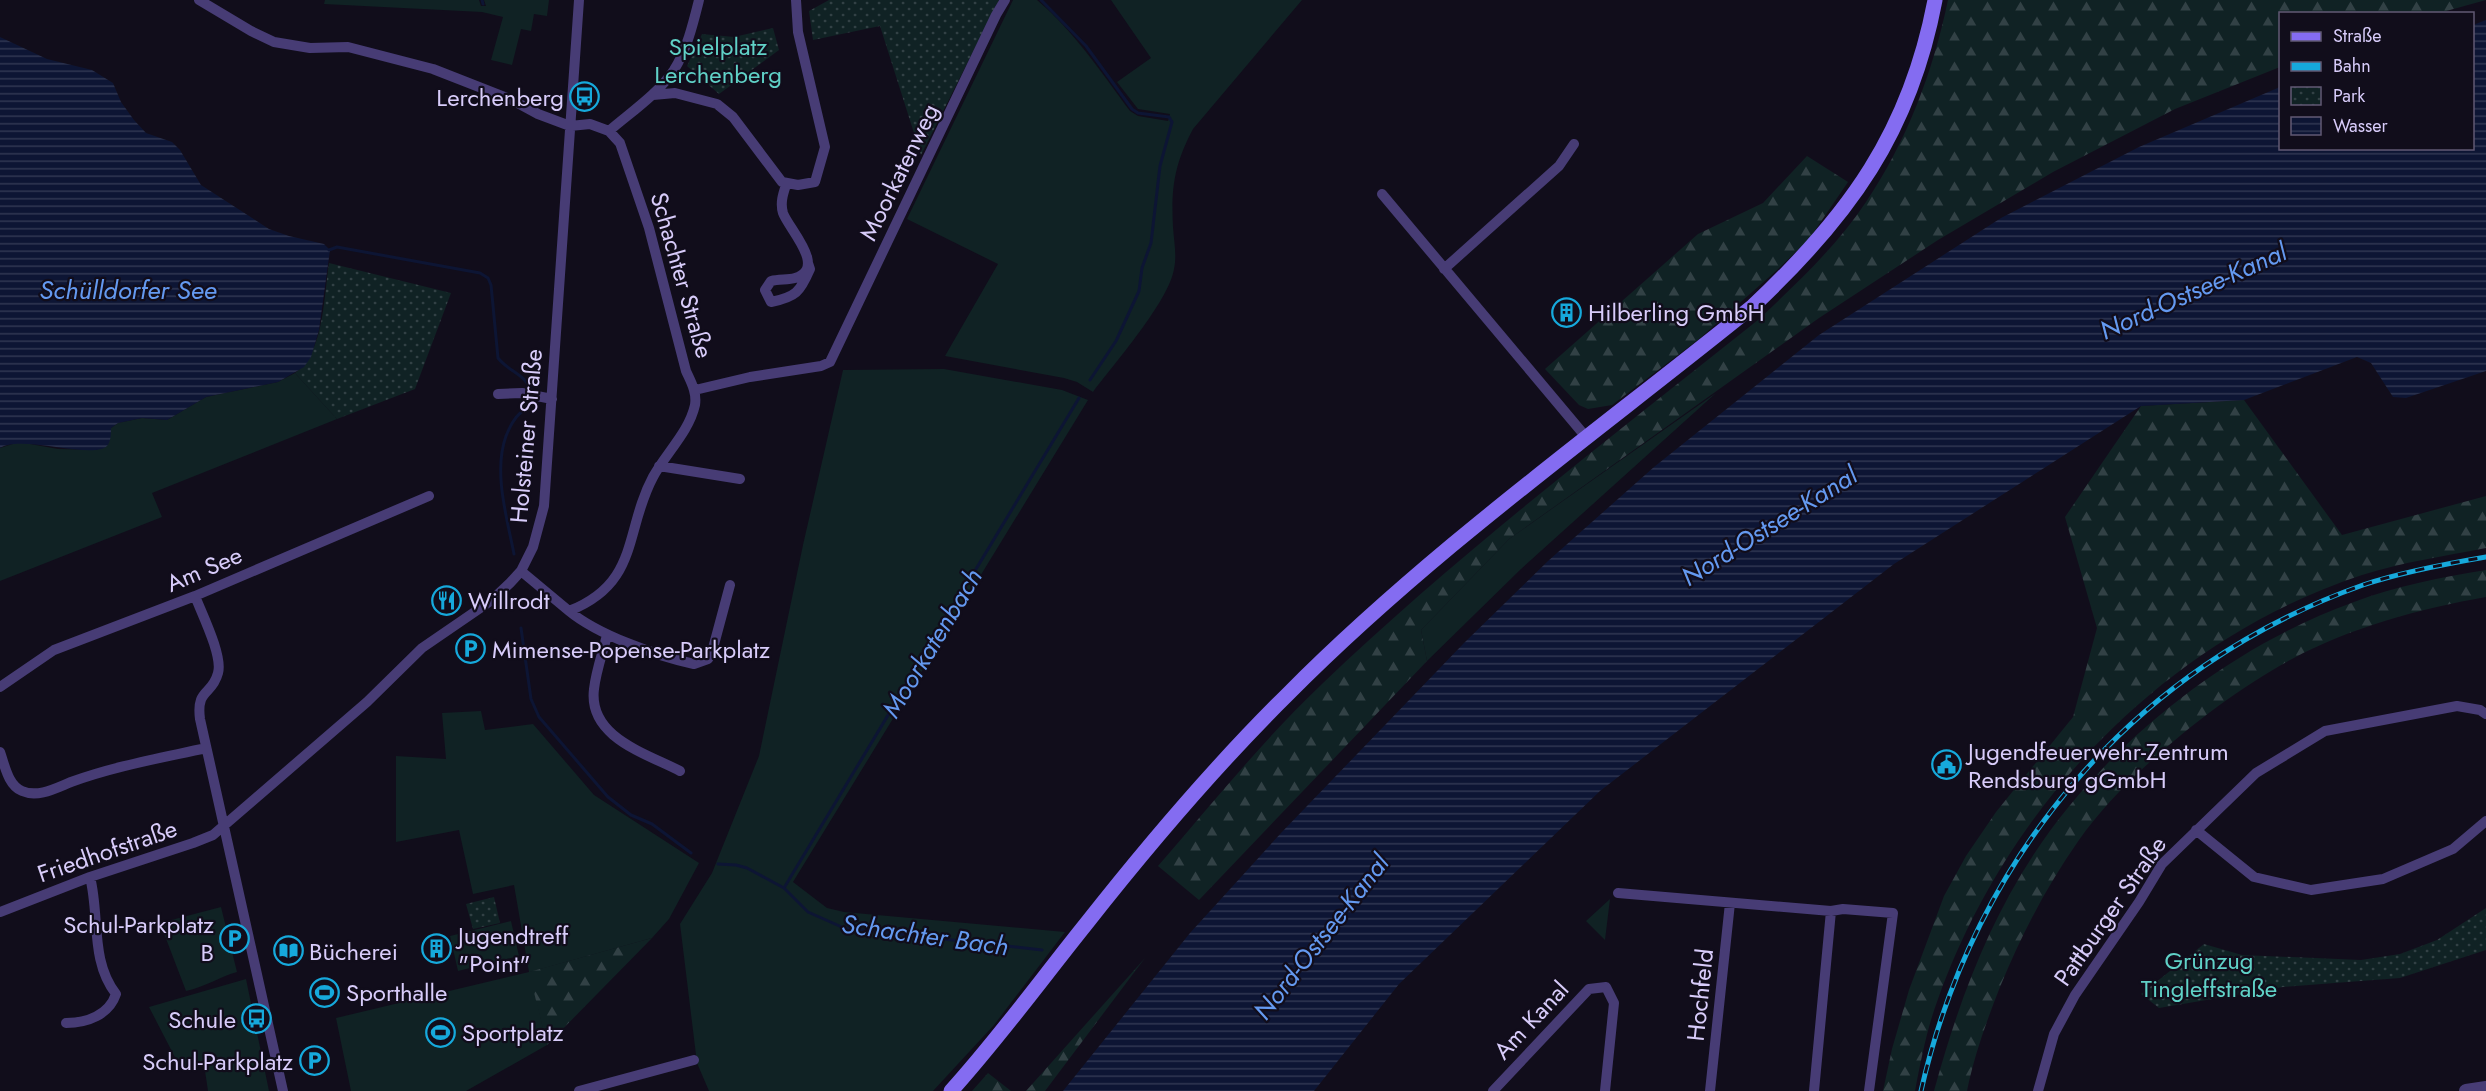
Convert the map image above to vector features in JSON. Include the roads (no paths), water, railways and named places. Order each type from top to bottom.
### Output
[{"type":"main road","points":[[951,1091],[1013,1020],[1136,862],[1194,794],[1286,695],[1389,597],[1501,503],[1753,306],[1826,232],[1874,165],[1898,119],[1925,45],[1935,0]]},
{"type":"street","points":[[199,0],[274,42],[310,48],[348,47],[433,69],[510,99],[538,114],[570,126],[590,124],[609,131],[652,95],[673,71],[692,29],[699,0]]},
{"type":"street","name":"Holsteiner Straße","points":[[225,825],[367,702],[422,648],[492,600],[521,571],[540,530],[552,399],[579,0]]},
{"type":"street","points":[[786,185],[815,182],[825,147],[798,32],[796,0]]},
{"type":"street","name":"Moorkatenweg","points":[[695,390],[830,362],[1005,0]]},
{"type":"street","points":[[652,95],[675,93],[717,104],[733,117],[786,185]]},
{"type":"street","name":"Schachter Straße","points":[[569,610],[595,598],[617,575],[626,560],[644,500],[659,466],[691,417],[695,404],[695,390],[686,371],[646,217],[620,143],[609,131]]},
{"type":"street","points":[[1444,268],[1559,166],[1574,144]]},
{"type":"street","points":[[786,185],[782,198],[783,213],[807,252],[810,269],[799,291],[788,299],[771,302],[768,299],[765,290],[771,281],[795,278],[804,272],[808,263]]},
{"type":"street","points":[[1382,194],[1586,437]]},
{"type":"street","points":[[498,394],[526,394],[552,399]]},
{"type":"street","points":[[659,466],[740,478]]},
{"type":"street","name":"Am See","points":[[0,687],[54,650],[195,596],[429,496]]},
{"type":"street","points":[[521,571],[580,620],[607,635],[694,664],[708,659],[712,652],[730,585]]},
{"type":"street","points":[[195,596],[219,661],[217,678],[200,698],[198,707],[283,1091]]},
{"type":"street","points":[[607,635],[594,688],[595,712],[599,722],[613,736],[680,771]]},
{"type":"street","name":"Pattburger Straße","points":[[2038,1091],[2054,1034],[2075,995],[2139,902],[2162,864],[2256,773],[2325,731],[2457,706],[2480,710],[2486,714]]},
{"type":"street","points":[[0,752],[8,776],[15,787],[30,794],[51,790],[109,770],[206,748]]},
{"type":"street","points":[[2196,830],[2254,877],[2311,890],[2383,879],[2452,849],[2486,821]]},
{"type":"street","name":"Friedhofstraße","points":[[0,912],[90,877],[193,843],[213,834],[225,825]]},
{"type":"street","points":[[66,1023],[90,1019],[109,1010],[116,994],[106,981],[101,959],[94,893],[90,877]]},
{"type":"street","points":[[1618,893],[1831,911],[1843,909],[1893,913],[1869,1091]]},
{"type":"street","name":"Hochfeld","points":[[1710,1091],[1730,903]]},
{"type":"street","points":[[1814,1091],[1831,911]]},
{"type":"street","name":"Am Kanal","points":[[1493,1091],[1589,989],[1606,987],[1614,1003],[1605,1091]]},
{"type":"street","points":[[579,1091],[694,1060]]},
{"type":"street","points":[[2466,1091],[2486,1088]]},
{"type":"water","name":"Nord-Ostsee-Kanal","points":[[2486,20],[2486,371],[2406,398],[2393,397],[2371,363],[2357,357],[2244,400],[2141,406],[1894,564],[1600,791],[1399,984],[1314,1091],[1063,1091],[1190,933],[1281,833],[1464,643],[1548,561],[1654,467],[1819,335],[2001,218],[2139,147],[2279,87],[2279,150],[2474,150],[2474,25]]},
{"type":"water","name":"Schülldorfer See","points":[[0,37],[47,59],[92,70],[113,83],[121,102],[134,120],[146,133],[172,142],[180,150],[201,185],[269,229],[324,244],[330,250],[319,330],[311,357],[304,367],[278,382],[206,397],[167,420],[142,418],[118,423],[111,428],[107,446],[99,450],[24,444],[10,444],[0,448]]},
{"type":"waterway","name":"Moorkatenbach","points":[[482,0],[483,4]]},
{"type":"waterway","name":"Moorkatenbach","points":[[1041,0],[1086,46],[1132,109],[1138,113],[1169,117],[1172,122],[1160,166],[1151,243],[1142,268],[1139,291],[1116,341],[1090,380]]},
{"type":"waterway","name":"Schachter Bach","points":[[329,250],[337,247],[480,273],[488,278],[491,285],[498,358],[526,381],[532,391]]},
{"type":"waterway","name":"Schachter Bach","points":[[514,554],[501,480],[502,450],[511,425],[532,398]]},
{"type":"waterway","name":"Moorkatenbach","points":[[784,888],[1079,398]]},
{"type":"waterway","name":"Schachter Bach","points":[[521,628],[531,699],[539,717],[608,797],[631,815],[652,824],[691,853]]},
{"type":"waterway","name":"Schachter Bach","points":[[718,864],[747,868],[784,888],[808,912],[844,928],[1042,950]]},
{"type":"railway","points":[[1921,1091],[1946,1005],[1980,925],[2024,849],[2076,781],[2136,719],[2205,665],[2280,620],[2378,580],[2486,557]]},
{"type":"place","name":"Lerchenberg","points":[[585,97]]},
{"type":"place","name":"Hilberling GmbH","points":[[1567,312]]},
{"type":"place","name":"Willrodt","points":[[447,600]]},
{"type":"place","name":"Mimense-Popense-Parkplatz","points":[[471,649]]},
{"type":"place","name":"Jugendfeuerwehr-Zentrum Rendsburg gGmbH","points":[[1947,765]]},
{"type":"place","name":"Schul-Parkplatz B","points":[[235,938]]},
{"type":"place","name":"Jugendtreff \"Point\"","points":[[437,949]]},
{"type":"place","name":"Bücherei","points":[[288,951]]},
{"type":"place","name":"Sporthalle","points":[[325,992]]},
{"type":"place","name":"Schule","points":[[257,1019]]},
{"type":"place","name":"Sportplatz","points":[[441,1032]]},
{"type":"place","name":"Schul-Parkplatz","points":[[314,1061]]},
{"type":"park label","name":"Spielplatz Lerchenberg","points":[[718,60]]},
{"type":"park label","name":"Grünzug Tingleffstraße","points":[[2209,974]]}]
